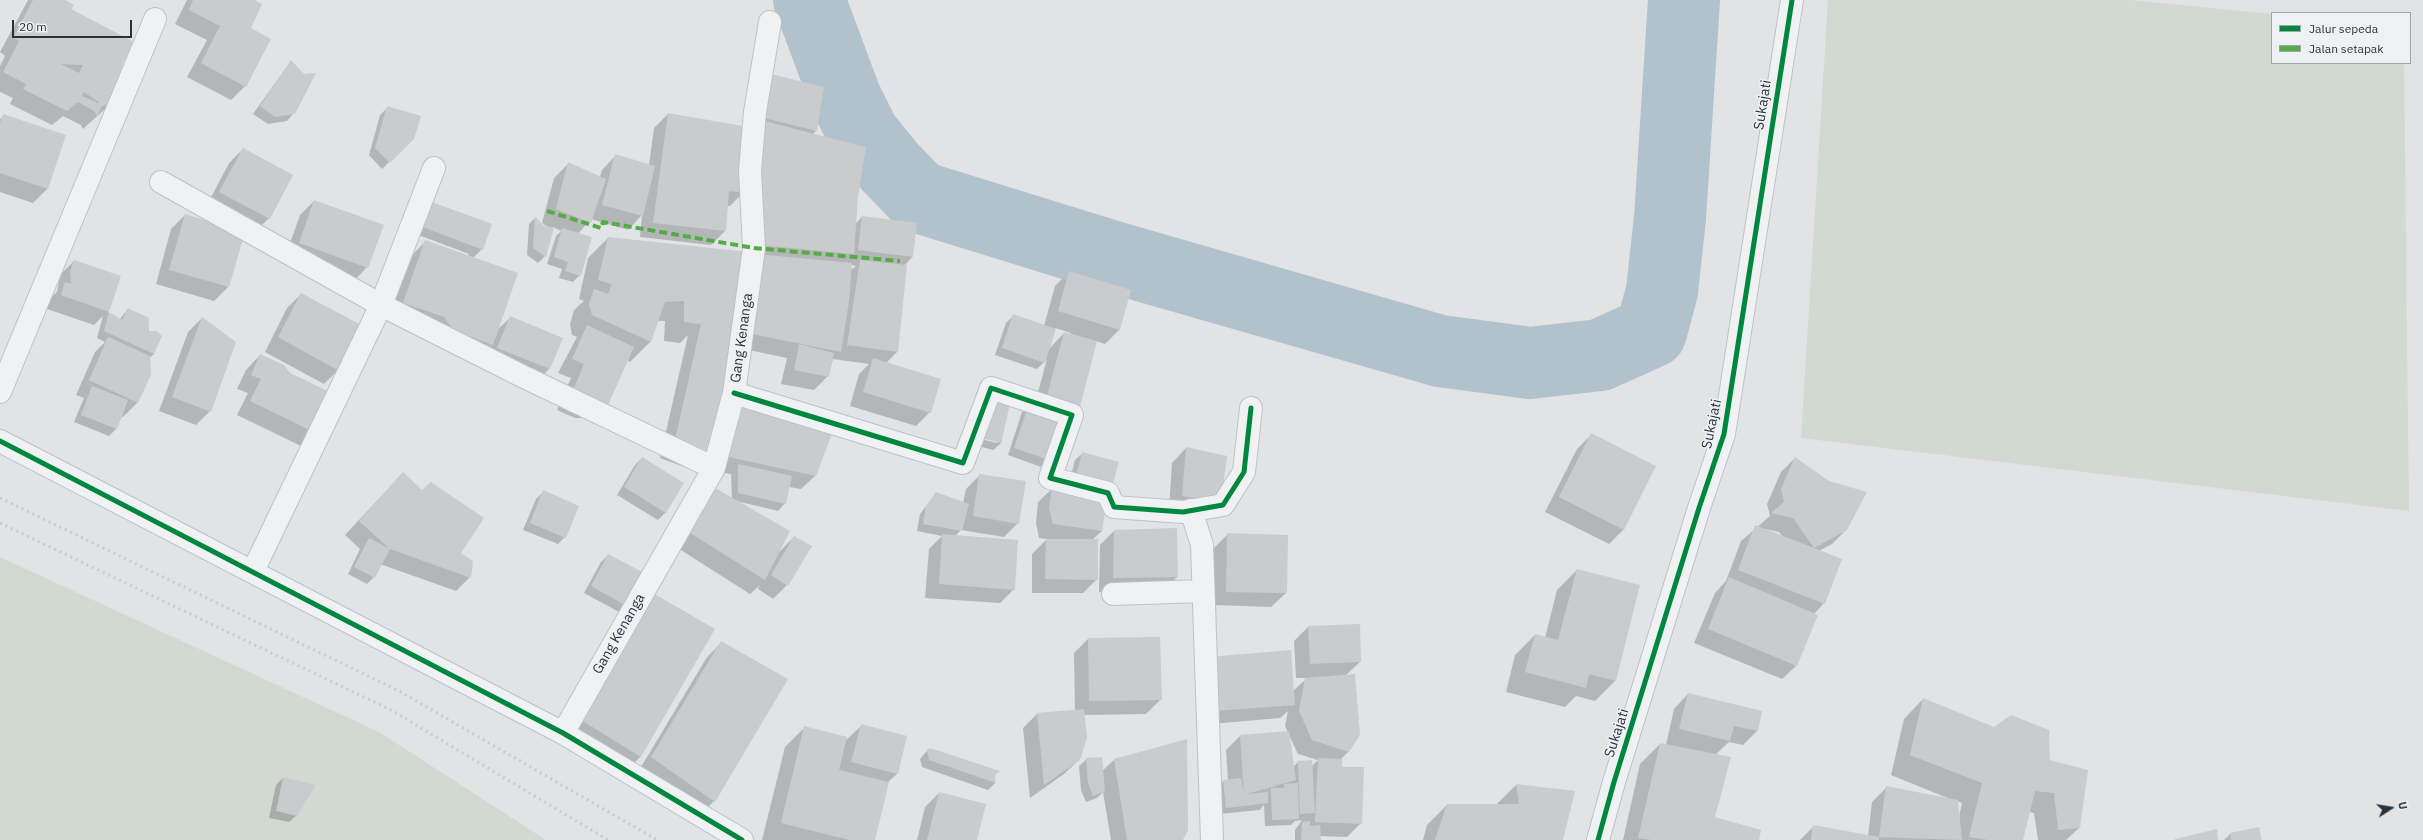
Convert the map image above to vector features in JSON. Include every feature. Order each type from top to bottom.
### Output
[{"type":"street","name":"Sukajati","points":[[1598,840],[1614,782],[1699,508],[1724,434],[1792,0]]},
{"type":"street","points":[[0,392],[155,19]]},
{"type":"street","name":"Gang Kenanga","points":[[563,733],[714,468],[734,393],[754,248],[750,171],[755,112],[770,22]]},
{"type":"street","points":[[253,571],[381,305],[434,168]]},
{"type":"street","points":[[161,182],[381,305],[528,379],[714,468]]},
{"type":"street","points":[[734,393],[964,463],[991,388],[1072,415],[1050,478],[1108,492],[1114,507],[1183,512],[1224,505],[1244,472],[1250,408]]},
{"type":"street","points":[[0,441],[563,733],[742,840]]},
{"type":"street","points":[[1191,510],[1202,545],[1202,591],[1212,840]]},
{"type":"street","points":[[1113,594],[1202,591]]},
{"type":"shaded area","points":[[1828,0],[2130,0],[2271,14],[2271,64],[2404,64],[2409,511],[1801,438]]},
{"type":"shaded area","points":[[0,557],[379,732],[546,840],[0,840]]},
{"type":"building","points":[[33,0],[65,0],[74,5],[71,9],[134,42],[122,65],[131,70],[115,102],[102,106],[97,116],[94,111],[78,102],[67,111],[23,89],[26,84],[3,72],[19,41],[13,38]],"holes":[[[61,64],[83,65],[79,73]],[[84,92],[99,102],[96,108],[98,103],[82,96]]]},
{"type":"building","points":[[193,0],[255,0],[262,4],[251,28],[271,39],[246,87],[201,63],[220,26],[189,10]]},
{"type":"building","points":[[291,60],[304,74],[316,73],[295,114],[275,117],[260,106]]},
{"type":"building","points":[[771,74],[824,87],[817,131],[760,117]]},
{"type":"building","points":[[387,106],[421,116],[414,139],[390,163],[375,148]]},
{"type":"building","points":[[668,113],[754,128],[745,193],[729,191],[726,231],[653,223]]},
{"type":"building","points":[[3,114],[66,135],[48,189],[0,173],[0,123]]},
{"type":"building","points":[[764,121],[866,147],[858,197],[854,254],[758,245],[754,172]]},
{"type":"building","points":[[243,148],[293,175],[270,219],[219,192]]},
{"type":"building","points":[[615,154],[655,166],[643,216],[602,205]]},
{"type":"building","points":[[568,162],[606,179],[591,223],[556,209]]},
{"type":"building","points":[[314,200],[384,225],[368,268],[299,243]]},
{"type":"building","points":[[432,202],[492,224],[483,250],[423,227]]},
{"type":"building","points":[[185,214],[245,232],[229,287],[169,270]]},
{"type":"building","points":[[535,216],[543,225],[554,228],[546,257],[533,248]]},
{"type":"building","points":[[862,216],[917,223],[913,257],[858,250]]},
{"type":"building","points":[[562,228],[592,237],[581,276],[565,271],[568,262],[554,257]]},
{"type":"building","points":[[608,237],[749,252],[713,458],[674,444],[701,324],[684,322],[684,301],[665,302],[651,342],[592,315],[589,304],[594,289],[608,294],[612,284],[598,280]]},
{"type":"building","points":[[425,240],[518,273],[493,345],[453,330],[444,317],[403,303]]},
{"type":"building","points":[[756,254],[852,263],[849,301],[841,352],[747,333]]},
{"type":"building","points":[[74,260],[121,276],[109,312],[61,295],[65,282],[71,284],[70,272]]},
{"type":"building","points":[[860,260],[907,265],[898,352],[847,345]]},
{"type":"building","points":[[1069,271],[1131,290],[1120,330],[1058,311]]},
{"type":"building","points":[[301,293],[363,326],[339,371],[278,337]]},
{"type":"building","points":[[128,308],[149,318],[149,331],[157,331],[162,336],[154,354],[104,331],[109,312],[122,320]]},
{"type":"building","points":[[1013,314],[1056,329],[1045,363],[1002,348]]},
{"type":"building","points":[[510,316],[563,338],[550,369],[497,348]]},
{"type":"building","points":[[202,317],[236,342],[211,412],[172,397]]},
{"type":"building","points":[[587,325],[634,347],[608,405],[599,406],[571,395],[584,364],[572,359]]},
{"type":"building","points":[[1064,332],[1097,341],[1079,411],[1045,403]]},
{"type":"building","points":[[108,337],[150,356],[151,375],[138,403],[89,380]]},
{"type":"building","points":[[799,344],[834,353],[829,377],[794,370]]},
{"type":"building","points":[[260,354],[284,365],[290,373],[334,394],[316,433],[250,401],[261,379],[251,375]]},
{"type":"building","points":[[873,358],[941,379],[931,413],[863,392]]},
{"type":"building","points":[[92,386],[128,400],[117,429],[81,415]]},
{"type":"building","points":[[988,400],[1010,404],[1001,443],[981,438]]},
{"type":"building","points":[[1029,404],[1065,418],[1049,460],[1014,448]]},
{"type":"building","points":[[740,406],[835,426],[816,476],[724,456]]},
{"type":"building","points":[[1591,433],[1656,466],[1624,530],[1559,497]]},
{"type":"building","points":[[1186,447],[1227,456],[1221,502],[1182,496]]},
{"type":"building","points":[[1082,452],[1119,462],[1111,490],[1075,481]]},
{"type":"building","points":[[642,457],[684,483],[666,513],[624,487]]},
{"type":"building","points":[[1795,457],[1829,481],[1867,492],[1847,530],[1814,548],[1793,518],[1771,513],[1784,502],[1781,489]]},
{"type":"building","points":[[738,464],[792,476],[786,504],[738,493]]},
{"type":"building","points":[[403,472],[422,490],[431,482],[484,518],[461,553],[473,561],[471,578],[390,549],[359,521]]},
{"type":"building","points":[[979,474],[1026,481],[1019,524],[973,516]]},
{"type":"building","points":[[710,485],[790,531],[765,580],[687,531]]},
{"type":"building","points":[[1052,487],[1108,494],[1102,531],[1053,524],[1049,508]]},
{"type":"building","points":[[543,490],[579,506],[566,538],[530,523]]},
{"type":"building","points":[[936,492],[969,504],[962,531],[923,524],[926,506]]},
{"type":"building","points":[[1755,525],[1842,559],[1825,604],[1738,570]]},
{"type":"building","points":[[1177,528],[1178,577],[1113,578],[1114,530]]},
{"type":"building","points":[[1227,533],[1288,535],[1287,593],[1226,592]]},
{"type":"building","points":[[942,534],[1018,540],[1015,590],[939,584]]},
{"type":"building","points":[[794,536],[812,546],[788,586],[771,575]]},
{"type":"building","points":[[369,538],[390,549],[375,578],[354,567]]},
{"type":"building","points":[[1046,539],[1098,539],[1098,580],[1045,579]]},
{"type":"building","points":[[608,554],[644,573],[627,606],[591,586]]},
{"type":"building","points":[[1577,569],[1640,585],[1616,681],[1589,674],[1586,688],[1525,672],[1535,634],[1558,640]]},
{"type":"building","points":[[1729,577],[1818,615],[1797,666],[1708,629]]},
{"type":"building","points":[[651,592],[715,629],[641,757],[581,720]]},
{"type":"building","points":[[1360,624],[1361,662],[1310,664],[1308,626]]},
{"type":"building","points":[[1160,637],[1162,700],[1089,701],[1088,638]]},
{"type":"building","points":[[721,641],[788,679],[715,802],[651,757]]},
{"type":"building","points":[[1291,650],[1295,705],[1214,711],[1209,657]]},
{"type":"building","points":[[1355,674],[1360,735],[1349,752],[1312,740],[1299,711],[1305,678]]},
{"type":"building","points":[[1688,693],[1762,711],[1758,731],[1734,726],[1730,741],[1679,729]]},
{"type":"building","points":[[1923,698],[1994,727],[2011,715],[2049,730],[2050,760],[2088,770],[2080,828],[2058,830],[2054,793],[2035,791],[2023,840],[1988,840],[1969,837],[1982,783],[1910,755]]},
{"type":"building","points":[[1084,709],[1087,738],[1080,760],[1044,785],[1037,713]]},
{"type":"building","points":[[861,724],[907,736],[898,774],[851,762]]},
{"type":"building","points":[[804,726],[847,737],[839,770],[889,782],[875,840],[850,840],[781,823]]},
{"type":"building","points":[[1289,731],[1296,780],[1247,794],[1268,792],[1268,803],[1226,808],[1223,780],[1241,778],[1244,795],[1240,735]]},
{"type":"building","points":[[1187,739],[1188,830],[1183,840],[1127,840],[1114,759]]},
{"type":"building","points":[[1660,743],[1731,757],[1715,817],[1761,830],[1759,840],[1652,840],[1638,838]]},
{"type":"building","points":[[930,748],[1000,771],[995,775],[996,783],[929,760],[927,750]]},
{"type":"building","points":[[1102,757],[1105,791],[1093,796],[1088,783],[1086,758]]},
{"type":"building","points":[[1318,758],[1342,759],[1342,767],[1364,767],[1362,824],[1315,822]]},
{"type":"building","points":[[1312,760],[1315,813],[1300,814],[1298,761]]},
{"type":"building","points":[[283,777],[316,785],[297,816],[276,811]]},
{"type":"building","points":[[1298,783],[1299,819],[1272,820],[1271,788],[1284,788],[1284,784]]},
{"type":"building","points":[[1516,784],[1575,791],[1563,840],[1435,840],[1447,804],[1519,804]]},
{"type":"building","points":[[1886,786],[1958,800],[1962,840],[1879,837]]},
{"type":"building","points":[[939,792],[986,804],[977,840],[927,840]]},
{"type":"building","points":[[1310,821],[1310,826],[1320,825],[1321,840],[1301,840],[1302,822]]},
{"type":"building","points":[[1813,825],[1879,837],[1879,840],[1811,840]]},
{"type":"building","points":[[2259,827],[2262,840],[2231,840],[2230,833]]},
{"type":"building","points":[[2217,829],[2218,840],[2175,840],[2175,839]]},
{"type":"waterway","points":[[809,0],[846,99],[864,135],[890,167],[919,197],[1113,257],[1440,351],[1530,363],[1600,355],[1651,332],[1662,291],[1670,218],[1684,0]]},
{"type":"railway","points":[[0,498],[399,691],[657,840]]},
{"type":"railway","points":[[0,523],[391,710],[608,840]]},
{"type":"marked path","points":[[547,211],[601,228],[603,222],[754,248],[900,261]]},
{"type":"cycle path","points":[[1598,840],[1614,782],[1699,508],[1724,434],[1792,0]]},
{"type":"cycle path","points":[[734,393],[963,463],[991,388],[1072,415],[1050,478],[1108,493],[1114,507],[1183,512],[1223,505],[1244,472],[1251,408]]},
{"type":"cycle path","points":[[0,441],[563,733],[742,840]]}]
